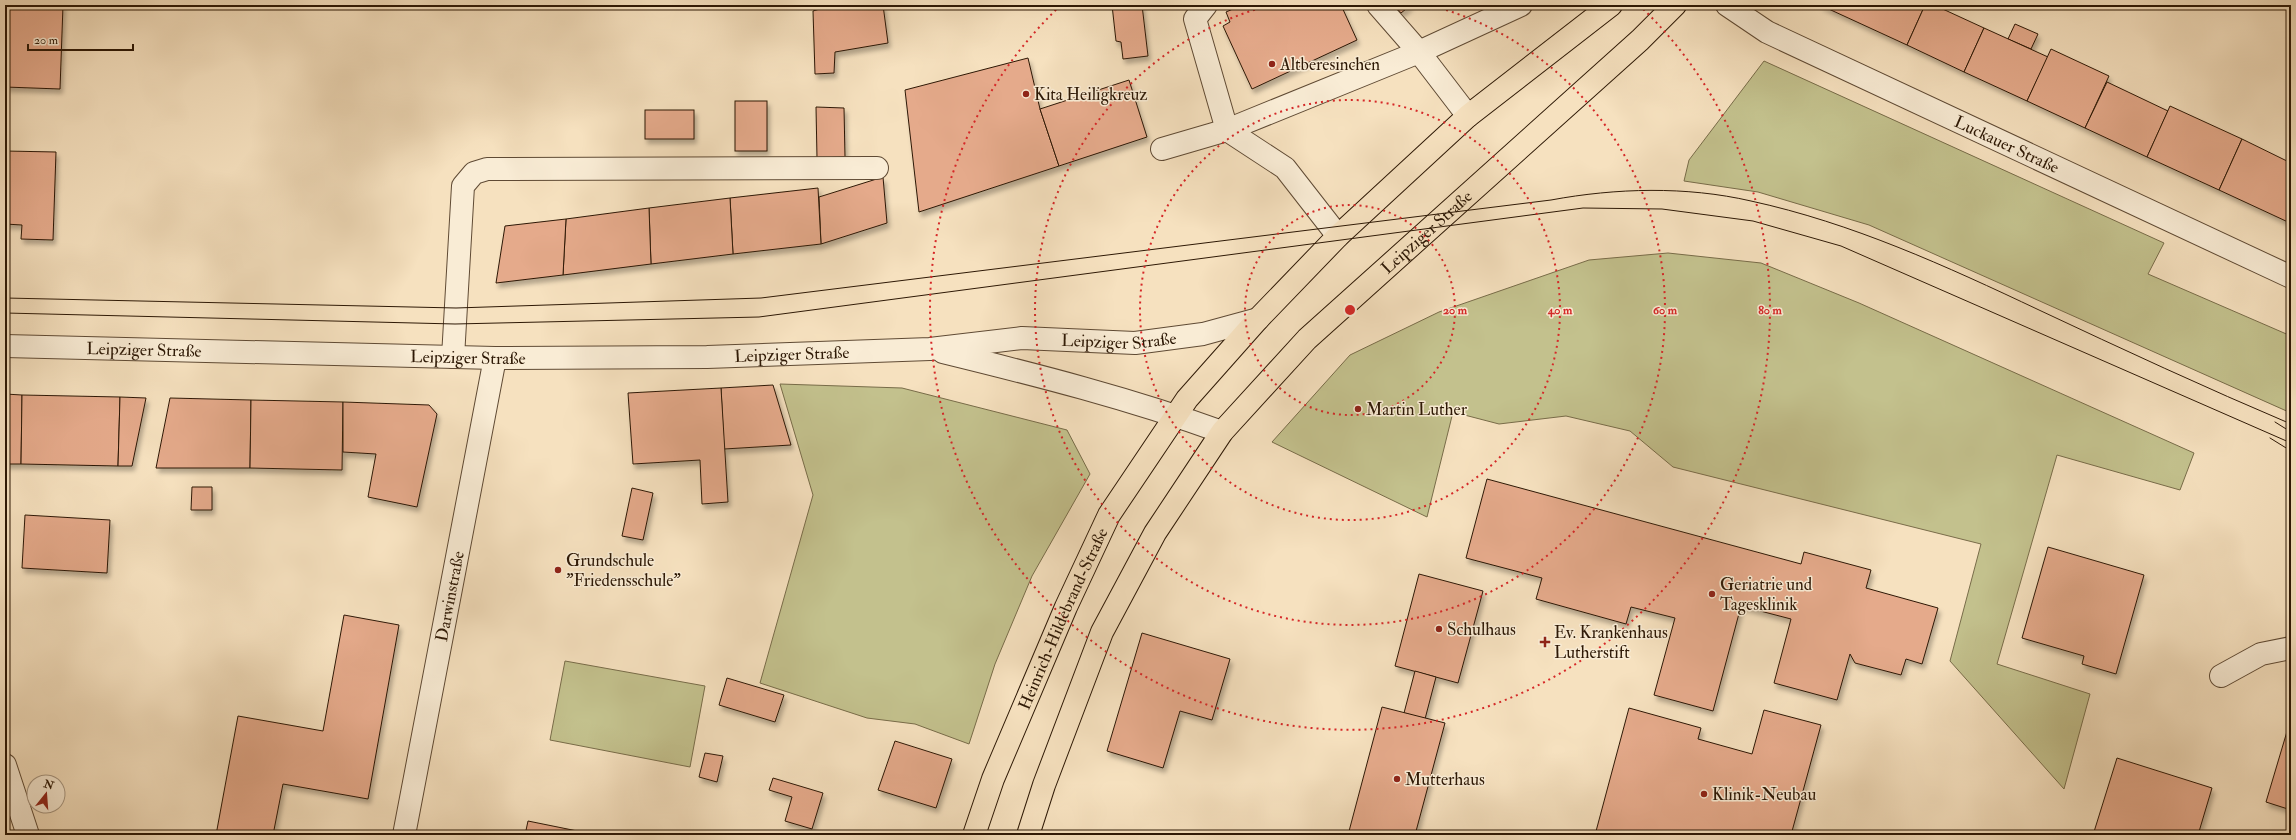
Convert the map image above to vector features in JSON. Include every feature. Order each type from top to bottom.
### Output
[{"type":"main road","name":"Leipziger Straße","points":[[1222,432],[1307,339],[1640,40],[1675,5]]},
{"type":"main road","points":[[1175,415],[1258,319],[1338,236],[1468,116],[1600,8]]},
{"type":"main road","name":"Heinrich-Hildebrand-Straße","points":[[974,835],[996,772],[1066,607],[1109,514],[1175,415]]},
{"type":"main road","points":[[1028,835],[1044,785],[1102,632],[1155,533],[1222,432]]},
{"type":"street","points":[[1206,5],[1195,19],[1227,130],[1285,168],[1338,236]]},
{"type":"street","points":[[1378,5],[1419,52],[1468,116]]},
{"type":"street","points":[[1162,149],[1227,130],[1419,52],[1521,5]]},
{"type":"street","name":"Luckauer Straße","points":[[1727,5],[1767,32],[2291,277]]},
{"type":"street","points":[[453,357],[463,186],[474,172],[487,169],[877,168]]},
{"type":"street","name":"Leipziger Straße","points":[[5,346],[495,358],[707,358],[930,349],[1022,338],[1135,343],[1203,334],[1258,319]]},
{"type":"street","name":"Leipziger Straße","points":[[930,349],[1060,381],[1175,415],[1222,432]]},
{"type":"street","name":"Darwinstraße","points":[[404,835],[495,358]]},
{"type":"street","points":[[2221,676],[2261,654],[2291,648]]},
{"type":"street","points":[[5,765],[28,835]]},
{"type":"shaded area","points":[[1764,61],[2164,243],[2148,274],[2291,336],[2291,413],[1869,225],[1758,192],[1684,181],[1689,160]]},
{"type":"shaded area","points":[[1668,253],[1761,263],[1859,303],[2194,453],[2180,490],[2057,455],[1997,664],[2090,694],[2064,789],[1950,661],[1981,544],[1673,467],[1630,431],[1566,416],[1499,424],[1453,412],[1427,517],[1272,442],[1350,355],[1439,312],[1589,260]]},
{"type":"shaded area","points":[[780,384],[902,388],[1067,430],[1090,474],[1032,576],[995,664],[969,744],[915,724],[867,718],[760,683],[813,495]]},
{"type":"shaded area","points":[[565,661],[705,686],[690,767],[550,740]]},
{"type":"building","points":[[5,5],[63,5],[60,89],[5,87]]},
{"type":"building","points":[[833,5],[883,5],[888,43],[835,52],[834,73],[815,74],[813,11]]},
{"type":"building","points":[[1112,5],[1142,5],[1148,56],[1123,59],[1121,42],[1116,41]]},
{"type":"building","name":"Altberesinchen","points":[[1242,5],[1341,5],[1357,40],[1252,89],[1223,26],[1230,22],[1226,12]]},
{"type":"building","points":[[1394,5],[1411,5],[1401,13]]},
{"type":"building","points":[[1820,5],[1925,5],[1907,45]]},
{"type":"building","points":[[1925,5],[1934,5],[1984,28],[1964,72],[1907,45]]},
{"type":"building","points":[[2015,24],[2038,34],[2031,49],[2008,39]]},
{"type":"building","points":[[1984,28],[2048,57],[2027,101],[1964,72]]},
{"type":"building","points":[[2051,49],[2109,76],[2085,128],[2027,101]]},
{"type":"building","points":[[1028,58],[1040,109],[1059,166],[919,212],[905,90]]},
{"type":"building","points":[[1129,80],[1147,137],[1059,166],[1040,109]]},
{"type":"building","points":[[2107,82],[2168,111],[2147,157],[2085,128]]},
{"type":"building","points":[[735,101],[767,101],[767,151],[735,151]]},
{"type":"building","points":[[2170,106],[2242,139],[2219,190],[2147,157]]},
{"type":"building","points":[[816,107],[844,108],[845,157],[817,158]]},
{"type":"building","points":[[645,110],[694,110],[694,139],[645,139]]},
{"type":"building","points":[[2242,139],[2291,163],[2291,216],[2288,222],[2219,190]]},
{"type":"building","points":[[5,151],[56,152],[53,240],[21,239],[22,225],[5,224]]},
{"type":"building","points":[[883,177],[887,223],[821,244],[819,197]]},
{"type":"building","points":[[818,188],[821,244],[733,254],[730,198]]},
{"type":"building","points":[[730,198],[733,254],[651,264],[649,208]]},
{"type":"building","points":[[649,208],[651,264],[563,275],[566,219]]},
{"type":"building","points":[[566,219],[563,275],[496,283],[505,226]]},
{"type":"building","points":[[773,385],[791,445],[724,449],[721,388]]},
{"type":"building","points":[[721,388],[728,502],[702,504],[700,460],[633,464],[628,393]]},
{"type":"building","points":[[5,394],[22,395],[21,464],[5,464]]},
{"type":"building","points":[[22,395],[120,397],[118,466],[21,464]]},
{"type":"building","points":[[120,397],[146,398],[132,466],[118,466]]},
{"type":"building","points":[[170,398],[251,400],[250,468],[156,468]]},
{"type":"building","points":[[251,400],[343,402],[342,470],[250,468]]},
{"type":"building","points":[[343,402],[429,405],[437,414],[417,507],[368,497],[376,454],[343,452]]},
{"type":"building","name":"Geriatrie und Tagesklinik","points":[[1487,479],[1801,564],[1804,552],[1871,570],[1866,588],[1938,608],[1922,664],[1906,659],[1901,675],[1855,663],[1850,654],[1837,700],[1774,683],[1791,619],[1741,606],[1713,711],[1654,695],[1675,618],[1631,607],[1626,624],[1536,599],[1542,578],[1466,558]]},
{"type":"building","points":[[192,487],[212,487],[212,510],[191,510]]},
{"type":"building","points":[[632,488],[653,493],[643,540],[622,536]]},
{"type":"building","points":[[25,515],[110,520],[107,573],[22,568]]},
{"type":"building","points":[[2048,547],[2144,575],[2116,674],[2082,664],[2084,656],[2022,638]]},
{"type":"building","name":"Schulhaus","points":[[1419,574],[1483,591],[1458,683],[1395,666]]},
{"type":"building","points":[[344,615],[399,625],[368,799],[283,784],[273,835],[216,835],[238,716],[323,731]]},
{"type":"building","points":[[1142,633],[1230,659],[1212,720],[1180,711],[1163,768],[1107,751]]},
{"type":"building","points":[[1415,671],[1436,677],[1425,719],[1404,713]]},
{"type":"building","points":[[727,678],[784,695],[775,722],[719,705]]},
{"type":"building","name":"Mutterhaus","points":[[1382,707],[1445,723],[1415,835],[1348,835]]},
{"type":"building","name":"Klinik-Neubau","points":[[1629,708],[1701,728],[1698,739],[1752,754],[1764,710],[1821,725],[1791,835],[1595,835]]},
{"type":"building","points":[[2291,718],[2291,810],[2266,802]]},
{"type":"building","points":[[895,741],[952,759],[936,808],[878,790]]},
{"type":"building","points":[[705,753],[723,756],[717,782],[699,777]]},
{"type":"building","points":[[2117,758],[2212,788],[2198,835],[2093,835]]},
{"type":"building","points":[[773,778],[823,793],[812,829],[785,821],[792,797],[769,790]]},
{"type":"building","points":[[528,821],[597,835],[525,835]]},
{"type":"tram line","points":[[5,298],[456,308],[761,298],[1601,193],[1651,190],[1676,191],[1726,196],[1789,210],[1826,221],[1898,247],[2291,424]]},
{"type":"tram line","points":[[5,313],[455,324],[759,317],[1583,208],[1662,209],[1753,221],[1841,246],[2291,443]]},
{"type":"tram line","points":[[2275,422],[2291,432]]},
{"type":"tram line","points":[[2270,438],[2291,451]]},
{"type":"place","name":"Altberesinchen","points":[[1272,64]]},
{"type":"place","name":"Kita Heiligkreuz","points":[[1026,94]]},
{"type":"place","name":"Martin Luther","points":[[1358,409]]},
{"type":"place","name":"Grundschule \"Friedensschule\"","points":[[558,570]]},
{"type":"place","name":"Geriatrie und Tagesklinik","points":[[1712,594]]},
{"type":"place","name":"Schulhaus","points":[[1439,629]]},
{"type":"place","name":"Ev. Krankenhaus Lutherstift","points":[[1545,642]]},
{"type":"place","name":"Mutterhaus","points":[[1397,779]]},
{"type":"place","name":"Klinik-Neubau","points":[[1704,794]]}]
